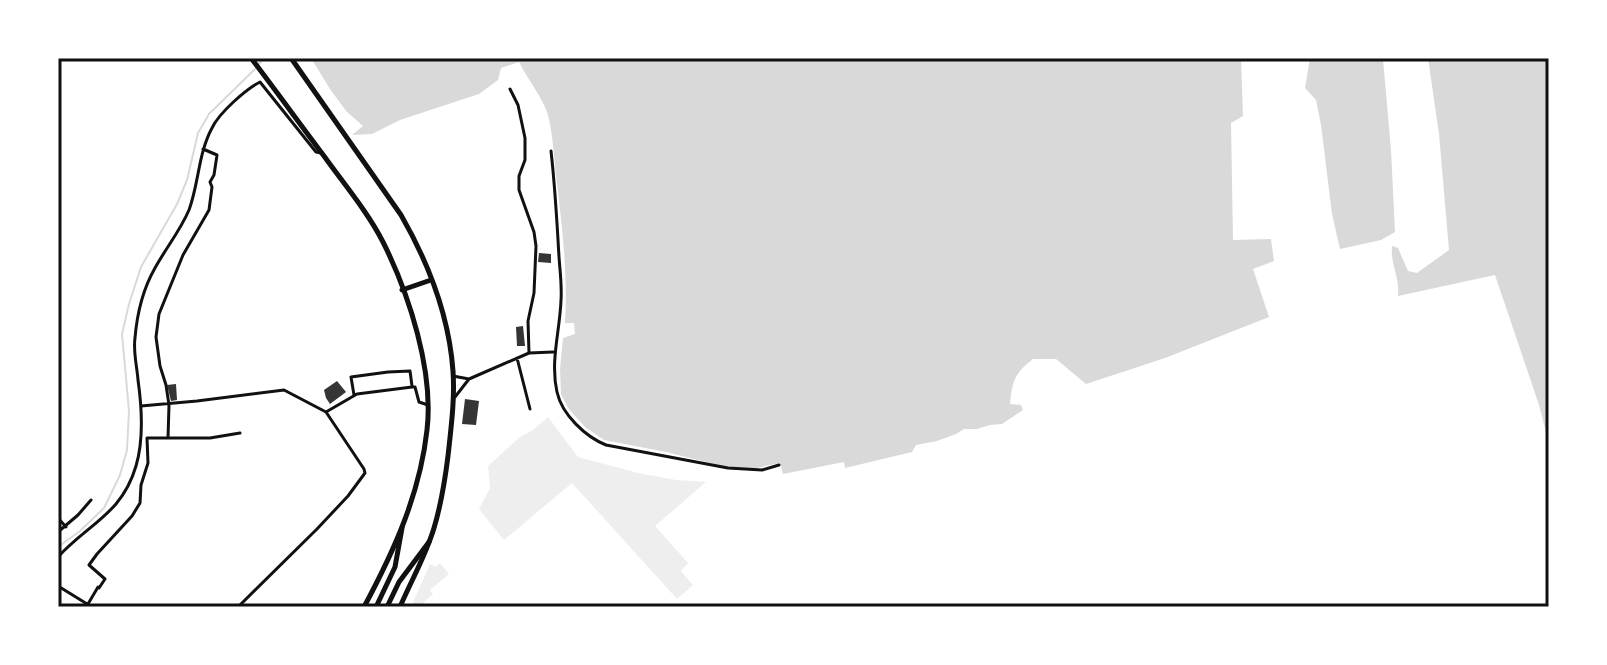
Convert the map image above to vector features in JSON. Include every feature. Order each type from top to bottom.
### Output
[{"type":"highway","points":[[251,58],[366,212],[383,241],[423,355],[427,430],[395,567],[376,607]]},
{"type":"highway","points":[[291,58],[416,240],[445,323],[453,376],[453,400],[443,488],[429,542],[400,607]]},
{"type":"highway","points":[[402,290],[431,280]]},
{"type":"highway","points":[[364,607],[402,528]]},
{"type":"highway","points":[[387,607],[399,582],[429,542]]},
{"type":"street","points":[[58,557],[103,519],[121,497],[137,464],[141,406],[134,345],[141,302],[153,271],[189,210],[203,149],[213,124],[260,82],[305,140],[321,153]]},
{"type":"street","points":[[510,89],[518,105],[526,148],[519,190],[536,246],[534,293],[528,321],[529,353]]},
{"type":"street","points":[[168,438],[166,385],[156,337],[159,314],[183,255],[209,210],[210,182],[217,154],[203,149]]},
{"type":"street","points":[[551,151],[561,274],[560,320],[554,352],[556,391],[569,416],[590,437],[606,445],[713,467],[762,470],[779,465]]},
{"type":"street","points":[[453,400],[469,379],[529,353],[554,352]]},
{"type":"street","points":[[517,358],[530,409]]},
{"type":"street","points":[[354,395],[351,377],[410,371],[412,387],[415,387],[419,402],[428,405]]},
{"type":"street","points":[[453,376],[469,379]]},
{"type":"street","points":[[326,412],[354,395],[412,387]]},
{"type":"street","points":[[141,406],[284,390],[326,412],[364,469],[363,477],[317,529],[238,607]]},
{"type":"street","points":[[58,586],[90,606],[105,579],[89,565],[140,503],[141,485],[148,463],[147,438],[210,438],[240,433]]},
{"type":"street","points":[[58,532],[91,500]]},
{"type":"street","points":[[58,518],[66,527]]},
{"type":"shaded area","points":[[311,58],[1241,58],[1243,116],[1231,123],[1233,240],[1271,239],[1274,261],[1253,269],[1269,317],[1165,358],[1086,384],[1056,359],[1033,359],[1018,373],[1012,389],[1010,404],[1021,405],[1023,410],[1002,424],[964,429],[937,441],[916,445],[912,452],[845,468],[844,462],[783,474],[780,463],[752,469],[726,467],[604,440],[585,427],[568,408],[561,394],[563,338],[575,334],[574,323],[565,323],[564,250],[552,138],[545,108],[519,62],[501,68],[498,80],[479,94],[400,120],[372,134],[352,135],[363,126],[346,111]]},
{"type":"shaded area","points":[[1310,58],[1385,58],[1395,232],[1381,240],[1340,249],[1316,100],[1305,88]]},
{"type":"shaded area","points":[[1428,58],[1549,58],[1549,444],[1495,275],[1398,296],[1392,246],[1398,248],[1408,271],[1417,273],[1449,250],[1439,134]]},
{"type":"shaded area","points":[[548,417],[578,457],[638,473],[706,482],[655,526],[688,563],[681,571],[693,585],[677,599],[572,483],[504,540],[479,509],[490,488],[488,466]]},
{"type":"shaded area","points":[[440,563],[449,574],[430,590],[433,594],[419,607],[411,607],[430,564],[436,567]]},
{"type":"building","points":[[539,253],[551,254],[551,263],[538,262]]},
{"type":"building","points":[[523,326],[525,346],[517,346],[516,327]]},
{"type":"building","points":[[337,381],[346,392],[330,404],[324,390]]},
{"type":"building","points":[[176,384],[177,400],[171,401],[167,385]]},
{"type":"building","points":[[465,399],[479,401],[476,425],[462,424]]},
{"type":"waterway","points":[[259,64],[264,58]]},
{"type":"waterway","points":[[58,547],[104,508],[120,475],[127,450],[129,411],[122,334],[141,267],[177,204],[187,180],[198,133],[209,114],[255,69]]}]
